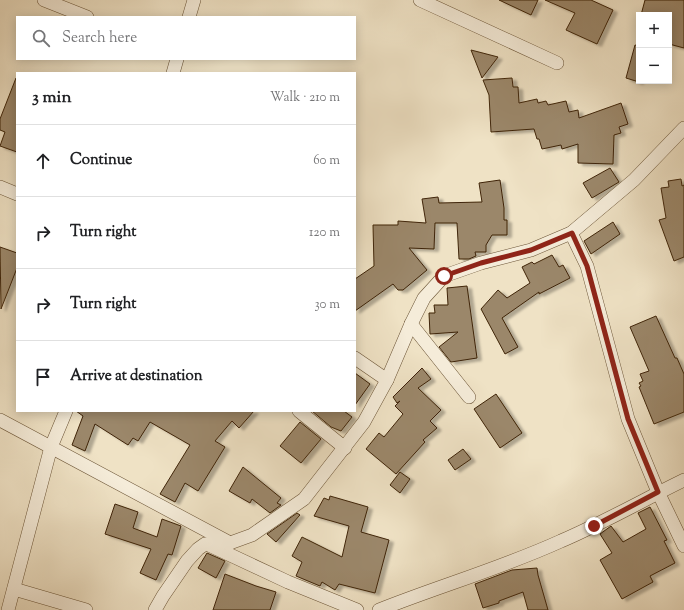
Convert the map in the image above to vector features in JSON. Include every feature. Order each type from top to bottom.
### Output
[{"type":"street","points":[[44,0],[84,16]]},
{"type":"street","points":[[189,16],[194,0]]},
{"type":"street","points":[[420,0],[557,63]]},
{"type":"street","points":[[173,72],[177,60]]},
{"type":"street","points":[[155,610],[187,561],[205,544],[230,543],[252,535],[304,498],[364,422],[386,380],[424,298],[444,276],[481,263],[531,250],[572,233],[634,180],[684,128]]},
{"type":"street","points":[[0,187],[16,194]]},
{"type":"street","points":[[572,233],[587,266],[628,419],[658,492],[684,546]]},
{"type":"street","points":[[411,324],[469,397]]},
{"type":"street","points":[[356,359],[386,380]]},
{"type":"street","points":[[8,610],[51,447],[66,412]]},
{"type":"street","points":[[300,412],[345,448]]},
{"type":"street","points":[[0,420],[230,543]]},
{"type":"street","points":[[379,610],[560,542],[684,480]]},
{"type":"street","points":[[205,544],[288,582],[357,610]]},
{"type":"street","points":[[14,589],[86,610]]},
{"type":"building","points":[[499,0],[538,0],[531,15]]},
{"type":"building","points":[[545,0],[591,0],[613,10],[597,44],[566,30],[575,13]]},
{"type":"building","points":[[645,0],[684,0],[684,48],[672,45],[672,12],[642,12]]},
{"type":"building","points":[[635,45],[636,45],[636,81],[626,78]]},
{"type":"building","points":[[471,50],[498,57],[482,78]]},
{"type":"building","points":[[16,78],[16,152],[0,146],[5,132],[0,130],[0,119]]},
{"type":"building","points":[[512,78],[513,87],[518,87],[519,103],[537,99],[538,103],[546,101],[548,105],[566,101],[569,112],[578,110],[579,118],[621,103],[628,124],[619,127],[621,133],[614,135],[613,164],[578,163],[578,144],[562,149],[561,145],[542,149],[534,129],[491,132],[489,95],[483,80]]},
{"type":"building","points":[[610,168],[619,182],[592,198],[583,183]]},
{"type":"building","points":[[681,179],[682,186],[684,185],[684,257],[674,261],[659,220],[666,218],[661,188],[669,187],[668,181]]},
{"type":"building","points":[[500,180],[504,220],[507,220],[507,235],[492,235],[486,245],[486,252],[475,252],[476,256],[469,259],[459,259],[457,223],[435,223],[434,249],[409,248],[427,270],[403,290],[398,290],[393,284],[356,310],[356,278],[374,266],[373,225],[398,225],[398,221],[426,223],[422,199],[438,197],[439,203],[482,202],[479,183]]},
{"type":"building","points":[[613,222],[620,234],[591,254],[584,241]]},
{"type":"building","points":[[0,247],[16,253],[16,271],[1,309]]},
{"type":"building","points":[[552,255],[559,267],[563,265],[570,278],[539,294],[539,292],[502,318],[518,347],[505,354],[481,309],[498,290],[507,298],[530,283],[522,267],[532,262],[534,264]]},
{"type":"building","points":[[467,286],[477,358],[451,362],[439,347],[458,332],[430,334],[429,313],[435,313],[434,305],[448,305],[447,288]]},
{"type":"building","points":[[656,316],[684,374],[684,412],[654,424],[639,387],[641,386],[639,383],[643,381],[640,374],[649,371],[630,327]]},
{"type":"building","points":[[422,368],[431,379],[418,388],[441,410],[430,421],[437,428],[423,440],[425,442],[396,474],[366,449],[379,433],[384,437],[403,414],[395,406],[400,401],[397,403],[393,397]]},
{"type":"building","points":[[356,374],[370,384],[356,404]]},
{"type":"building","points":[[496,394],[522,433],[500,448],[474,409]]},
{"type":"building","points":[[77,412],[253,412],[239,428],[232,421],[215,441],[225,447],[198,491],[185,483],[175,502],[160,494],[190,445],[150,422],[138,441],[133,438],[128,445],[95,424],[85,451],[72,445],[83,416]]},
{"type":"building","points":[[313,412],[345,412],[352,417],[341,431],[331,427]]},
{"type":"building","points":[[300,422],[321,439],[301,463],[280,446]]},
{"type":"building","points":[[463,449],[471,459],[455,470],[448,460]]},
{"type":"building","points":[[243,467],[281,498],[277,503],[281,505],[270,513],[252,499],[250,503],[229,491]]},
{"type":"building","points":[[400,472],[410,479],[400,493],[390,485]]},
{"type":"building","points":[[330,496],[368,507],[361,532],[389,540],[375,593],[339,584],[335,590],[322,582],[320,586],[296,576],[302,562],[292,556],[302,537],[342,557],[349,526],[314,516],[324,498],[329,500]]},
{"type":"building","points":[[115,504],[138,512],[133,528],[157,537],[162,519],[181,526],[172,555],[168,554],[156,580],[140,573],[151,549],[105,534]]},
{"type":"building","points":[[650,507],[667,540],[664,541],[675,563],[650,576],[653,582],[622,599],[600,560],[612,553],[600,534],[611,526],[623,542],[646,529],[638,513]]},
{"type":"building","points":[[297,513],[300,515],[276,542],[267,534]]},
{"type":"building","points":[[207,553],[225,561],[216,578],[198,568]]},
{"type":"building","points":[[537,568],[548,610],[528,610],[523,592],[499,601],[499,603],[483,608],[475,584],[512,570]]},
{"type":"building","points":[[225,574],[276,592],[270,610],[213,610]]},
{"type":"route","points":[[444,276],[481,263],[531,250],[572,233],[587,266],[628,419],[658,492],[594,526]]}]
